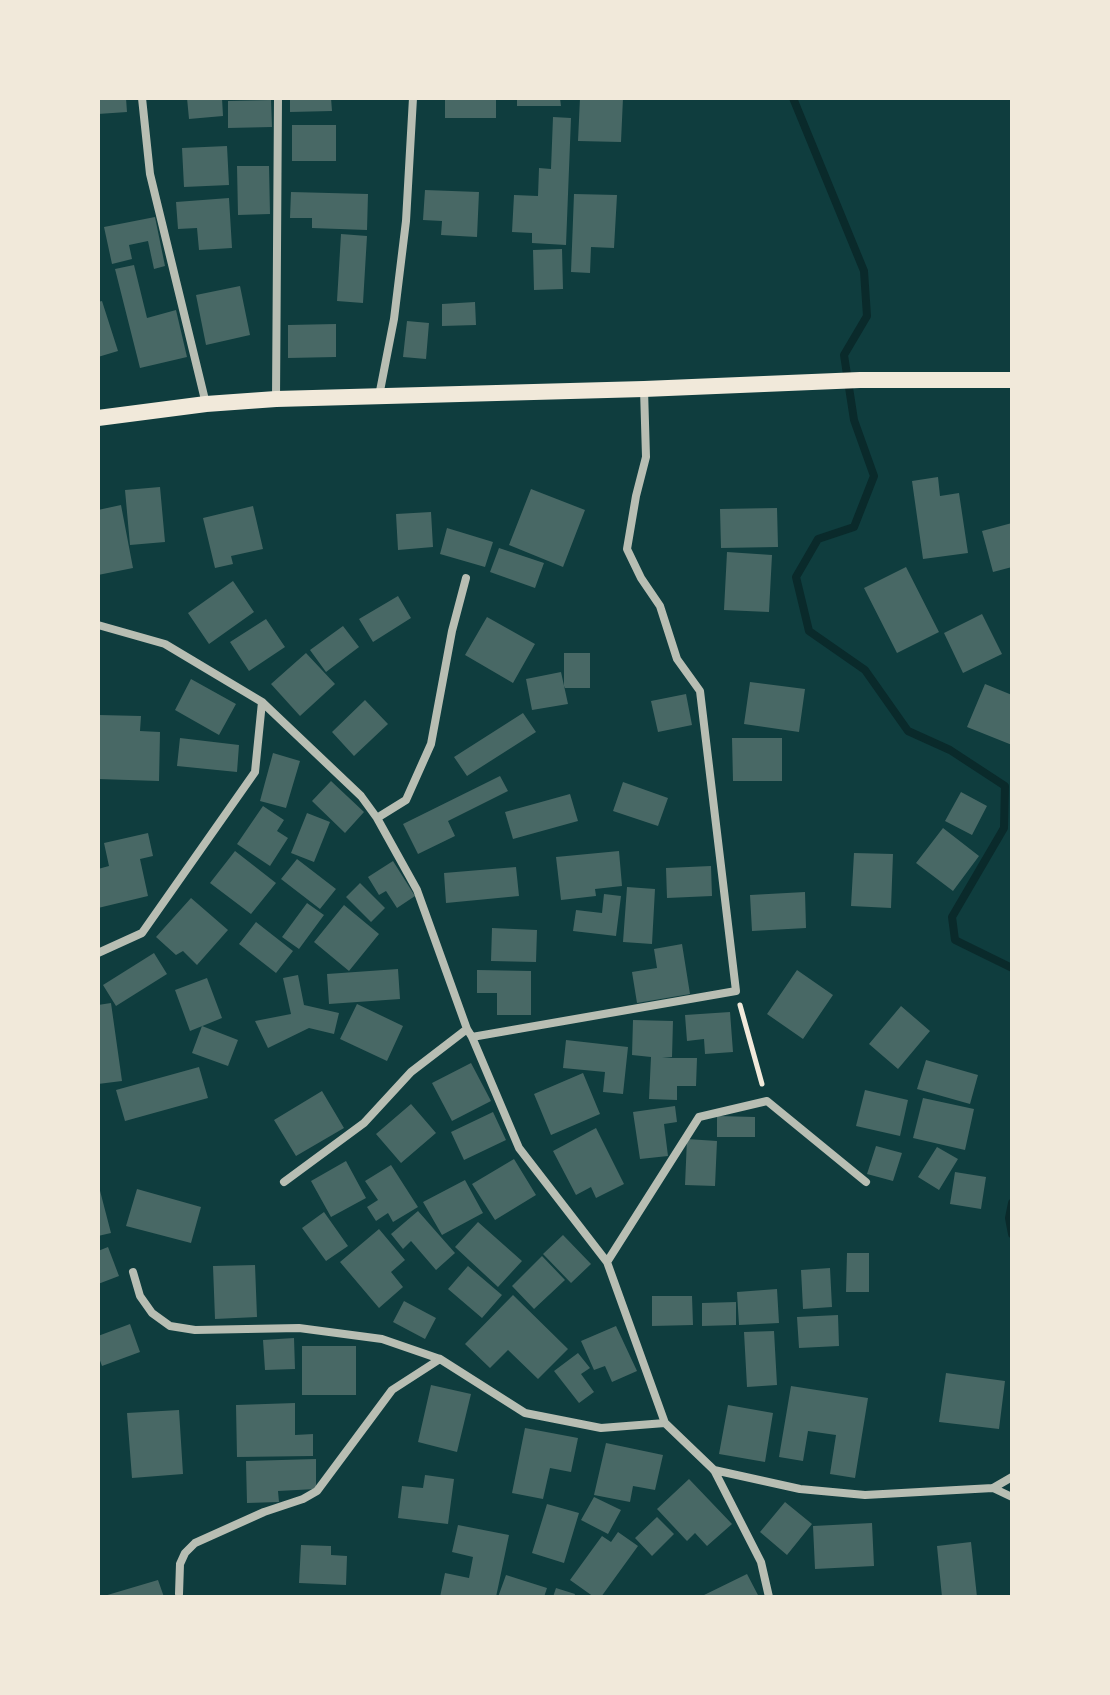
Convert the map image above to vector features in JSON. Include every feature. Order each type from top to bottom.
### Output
[{"type":"main road","points":[[98,418],[206,404],[276,399],[860,380],[1012,380]]},
{"type":"street","points":[[142,98],[150,174],[206,404]]},
{"type":"street","points":[[276,399],[278,98]]},
{"type":"street","points":[[379,396],[394,319],[406,221],[413,98]]},
{"type":"street","points":[[284,1182],[364,1123],[411,1072],[469,1033],[736,991],[700,691],[677,659],[660,606],[641,578],[627,549],[646,457],[644,389]]},
{"type":"street","points":[[377,818],[406,800],[431,744],[452,631],[466,578]]},
{"type":"street","points":[[98,625],[165,644],[262,702],[361,796],[377,818],[417,890],[469,1033],[519,1148],[607,1262],[665,1423],[714,1470],[761,1562],[769,1597]]},
{"type":"street","points":[[98,953],[142,933],[255,772],[262,702]]},
{"type":"street","points":[[607,1262],[699,1117],[767,1101],[866,1182]]},
{"type":"street","points":[[133,1272],[140,1296],[152,1313],[170,1326],[195,1330],[299,1328],[382,1339],[440,1359],[525,1413],[601,1428],[665,1423]]},
{"type":"street","points":[[179,1594],[180,1564],[195,1543],[317,1491],[392,1390],[440,1359]]},
{"type":"street","points":[[714,1470],[800,1489],[865,1495],[993,1488],[1012,1477]]},
{"type":"street","points":[[993,1488],[1012,1497]]},
{"type":"path","points":[[736,991],[767,1101]]},
{"type":"building","points":[[98,98],[126,98],[127,112],[98,114]]},
{"type":"building","points":[[187,98],[222,98],[223,116],[189,119]]},
{"type":"building","points":[[290,98],[331,98],[332,111],[290,112]]},
{"type":"building","points":[[445,98],[496,98],[496,118],[445,118]]},
{"type":"building","points":[[517,98],[560,98],[561,106],[517,106]]},
{"type":"building","points":[[580,98],[623,98],[621,142],[578,141]]},
{"type":"building","points":[[271,100],[272,127],[228,128],[228,101]]},
{"type":"building","points":[[553,117],[571,118],[566,245],[532,243],[532,233],[512,232],[514,195],[538,196],[539,168],[551,169]]},
{"type":"building","points":[[292,125],[336,125],[336,161],[292,161]]},
{"type":"building","points":[[227,146],[229,185],[184,187],[182,148]]},
{"type":"building","points":[[237,166],[269,166],[270,214],[238,215]]},
{"type":"building","points":[[425,190],[479,192],[477,237],[441,235],[442,221],[423,220]]},
{"type":"building","points":[[291,192],[368,194],[367,230],[312,228],[312,218],[290,218]]},
{"type":"building","points":[[574,194],[617,195],[614,248],[591,247],[590,273],[571,272]]},
{"type":"building","points":[[229,198],[232,248],[199,250],[197,228],[178,229],[176,202]]},
{"type":"building","points":[[155,217],[165,266],[154,269],[148,241],[129,245],[132,259],[112,264],[104,227]]},
{"type":"building","points":[[341,234],[367,236],[363,303],[337,301]]},
{"type":"building","points":[[562,249],[563,289],[534,290],[533,250]]},
{"type":"building","points":[[134,265],[147,318],[176,310],[187,357],[140,368],[115,269]]},
{"type":"building","points":[[240,286],[250,335],[206,345],[196,295]]},
{"type":"building","points":[[102,301],[118,351],[98,357],[98,302]]},
{"type":"building","points":[[475,302],[476,325],[442,326],[442,304]]},
{"type":"building","points":[[407,321],[429,323],[426,359],[403,357]]},
{"type":"building","points":[[336,324],[336,357],[288,358],[288,325]]},
{"type":"building","points":[[938,477],[940,496],[959,493],[968,553],[923,559],[912,481]]},
{"type":"building","points":[[160,487],[165,542],[130,545],[125,490]]},
{"type":"building","points":[[531,489],[585,510],[563,567],[509,545]]},
{"type":"building","points":[[121,505],[133,568],[98,575],[98,510]]},
{"type":"building","points":[[253,506],[263,549],[231,556],[233,564],[215,568],[203,518]]},
{"type":"building","points":[[777,508],[778,547],[721,548],[720,509]]},
{"type":"building","points":[[431,512],[433,547],[398,550],[396,514]]},
{"type":"building","points":[[1012,523],[1012,567],[993,572],[982,531]]},
{"type":"building","points":[[447,528],[493,542],[485,567],[440,554]]},
{"type":"building","points":[[499,548],[544,563],[535,588],[490,572]]},
{"type":"building","points":[[727,552],[772,555],[769,612],[724,610]]},
{"type":"building","points":[[906,567],[939,632],[897,653],[864,588]]},
{"type":"building","points":[[233,581],[254,612],[209,644],[188,613]]},
{"type":"building","points":[[398,596],[411,618],[373,642],[359,619]]},
{"type":"building","points":[[982,614],[1002,654],[963,673],[944,633]]},
{"type":"building","points":[[487,617],[535,644],[513,683],[465,655]]},
{"type":"building","points":[[266,619],[285,647],[249,671],[230,642]]},
{"type":"building","points":[[343,626],[359,647],[326,672],[310,650]]},
{"type":"building","points":[[306,653],[335,684],[300,716],[271,684]]},
{"type":"building","points":[[564,653],[590,653],[590,688],[564,688]]},
{"type":"building","points":[[561,672],[568,704],[532,710],[526,679]]},
{"type":"building","points":[[191,679],[236,704],[219,735],[175,710]]},
{"type":"building","points":[[750,682],[805,689],[799,732],[744,724]]},
{"type":"building","points":[[985,684],[1012,695],[1012,745],[967,727]]},
{"type":"building","points":[[686,694],[692,725],[658,732],[651,701]]},
{"type":"building","points":[[365,700],[388,724],[354,756],[332,732]]},
{"type":"building","points":[[523,713],[536,732],[467,776],[454,757]]},
{"type":"building","points":[[99,715],[141,716],[140,731],[160,732],[159,781],[98,779]]},
{"type":"building","points":[[180,738],[239,745],[237,772],[177,766]]},
{"type":"building","points":[[732,738],[782,738],[782,781],[733,781]]},
{"type":"building","points":[[273,753],[300,761],[286,808],[260,801]]},
{"type":"building","points":[[500,776],[508,791],[448,821],[455,836],[418,854],[403,824]]},
{"type":"building","points":[[331,781],[364,812],[345,833],[312,801]]},
{"type":"building","points":[[623,782],[668,798],[658,826],[613,811]]},
{"type":"building","points":[[961,792],[987,806],[972,835],[945,821]]},
{"type":"building","points":[[570,794],[578,821],[513,839],[505,812]]},
{"type":"building","points":[[263,806],[284,820],[277,831],[288,838],[270,866],[237,844]]},
{"type":"building","points":[[307,813],[330,822],[314,862],[291,853]]},
{"type":"building","points":[[943,828],[979,856],[953,891],[916,863]]},
{"type":"building","points":[[148,833],[153,856],[140,859],[148,896],[98,908],[98,869],[109,866],[104,843]]},
{"type":"building","points":[[235,851],[276,883],[251,914],[210,883]]},
{"type":"building","points":[[619,851],[622,886],[595,889],[596,896],[561,900],[556,857]]},
{"type":"building","points":[[854,853],[893,854],[891,908],[851,906]]},
{"type":"building","points":[[297,859],[336,889],[320,909],[281,879]]},
{"type":"building","points":[[393,861],[415,896],[397,908],[386,891],[379,895],[368,877]]},
{"type":"building","points":[[711,866],[712,896],[667,898],[666,868]]},
{"type":"building","points":[[516,867],[519,896],[446,903],[444,873]]},
{"type":"building","points":[[360,883],[385,908],[371,922],[346,897]]},
{"type":"building","points":[[627,887],[655,889],[652,944],[623,942]]},
{"type":"building","points":[[805,892],[806,928],[752,931],[750,895]]},
{"type":"building","points":[[604,894],[621,896],[616,936],[573,931],[576,910],[602,913]]},
{"type":"building","points":[[191,898],[228,930],[197,965],[183,951],[176,955],[156,937]]},
{"type":"building","points":[[307,903],[324,915],[299,949],[282,937]]},
{"type":"building","points":[[344,905],[379,934],[349,971],[314,942]]},
{"type":"building","points":[[256,922],[293,951],[276,973],[239,944]]},
{"type":"building","points":[[492,928],[537,930],[536,962],[491,961]]},
{"type":"building","points":[[682,944],[690,994],[637,1003],[632,972],[657,968],[654,949]]},
{"type":"building","points":[[154,953],[167,974],[116,1006],[103,985]]},
{"type":"building","points":[[398,969],[400,999],[329,1004],[327,974]]},
{"type":"building","points":[[477,970],[531,971],[531,1015],[497,1015],[497,993],[477,993]]},
{"type":"building","points":[[797,970],[833,995],[803,1039],[767,1014]]},
{"type":"building","points":[[298,975],[304,1005],[339,1013],[334,1034],[309,1028],[268,1048],[255,1021],[291,1014],[283,978]]},
{"type":"building","points":[[207,978],[222,1018],[190,1031],[175,990]]},
{"type":"building","points":[[111,1003],[122,1081],[98,1084],[98,1005]]},
{"type":"building","points":[[357,1004],[403,1026],[387,1061],[340,1039]]},
{"type":"building","points":[[901,1006],[930,1031],[898,1069],[869,1044]]},
{"type":"building","points":[[730,1012],[733,1052],[705,1054],[704,1039],[687,1041],[685,1015]]},
{"type":"building","points":[[633,1020],[673,1021],[672,1057],[662,1058],[697,1058],[696,1086],[677,1086],[677,1100],[649,1099],[651,1057],[632,1055]]},
{"type":"building","points":[[202,1026],[238,1040],[228,1066],[192,1053]]},
{"type":"building","points":[[566,1040],[628,1047],[623,1094],[603,1092],[605,1072],[563,1068]]},
{"type":"building","points":[[926,1060],[978,1075],[970,1104],[917,1089]]},
{"type":"building","points":[[471,1063],[491,1101],[452,1121],[432,1083]]},
{"type":"building","points":[[199,1067],[208,1098],[125,1121],[116,1090]]},
{"type":"building","points":[[583,1073],[600,1114],[551,1135],[534,1094]]},
{"type":"building","points":[[865,1090],[908,1100],[900,1136],[856,1126]]},
{"type":"building","points":[[322,1091],[344,1128],[296,1156],[274,1120]]},
{"type":"building","points":[[923,1098],[974,1109],[965,1150],[913,1138]]},
{"type":"building","points":[[411,1104],[436,1133],[401,1163],[376,1134]]},
{"type":"building","points":[[675,1106],[677,1122],[664,1124],[668,1156],[640,1159],[633,1112]]},
{"type":"building","points":[[493,1112],[506,1140],[464,1160],[451,1132]]},
{"type":"building","points":[[717,1116],[755,1117],[755,1137],[717,1137]]},
{"type":"building","points":[[596,1128],[624,1184],[596,1198],[591,1187],[576,1195],[553,1151]]},
{"type":"building","points":[[687,1139],[717,1141],[715,1186],[685,1185]]},
{"type":"building","points":[[876,1146],[902,1153],[893,1181],[867,1174]]},
{"type":"building","points":[[937,1147],[958,1159],[939,1190],[918,1177]]},
{"type":"building","points":[[514,1159],[536,1195],[495,1220],[472,1184]]},
{"type":"building","points":[[346,1161],[366,1198],[331,1217],[311,1181]]},
{"type":"building","points":[[391,1165],[418,1207],[393,1222],[388,1213],[376,1221],[367,1207],[378,1200],[365,1181]]},
{"type":"building","points":[[955,1172],[986,1177],[981,1209],[950,1204]]},
{"type":"building","points":[[465,1180],[483,1213],[442,1235],[423,1202]]},
{"type":"building","points":[[98,1183],[111,1233],[98,1236]]},
{"type":"building","points":[[137,1189],[201,1207],[191,1243],[126,1226]]},
{"type":"building","points":[[418,1211],[455,1253],[436,1270],[411,1241],[403,1249],[391,1234]]},
{"type":"building","points":[[324,1212],[348,1246],[326,1261],[302,1228]]},
{"type":"building","points":[[478,1222],[522,1261],[498,1287],[455,1247]]},
{"type":"building","points":[[379,1229],[405,1260],[391,1272],[403,1287],[379,1308],[340,1262]]},
{"type":"building","points":[[563,1235],[591,1264],[571,1283],[543,1254]]},
{"type":"building","points":[[108,1247],[119,1276],[98,1284],[98,1251]]},
{"type":"building","points":[[847,1253],[869,1253],[869,1292],[846,1292]]},
{"type":"building","points":[[542,1256],[565,1280],[534,1309],[512,1286]]},
{"type":"building","points":[[255,1265],[257,1317],[215,1319],[213,1266]]},
{"type":"building","points":[[468,1266],[502,1295],[482,1318],[448,1289]]},
{"type":"building","points":[[830,1268],[832,1307],[803,1309],[801,1270]]},
{"type":"building","points":[[777,1289],[779,1323],[739,1325],[737,1292]]},
{"type":"building","points":[[513,1295],[568,1349],[538,1379],[508,1350],[490,1368],[465,1344]]},
{"type":"building","points":[[652,1296],[692,1296],[693,1325],[652,1326]]},
{"type":"building","points":[[404,1301],[436,1318],[425,1339],[393,1322]]},
{"type":"building","points":[[736,1302],[736,1325],[702,1326],[702,1303]]},
{"type":"building","points":[[838,1315],[839,1346],[799,1348],[797,1317]]},
{"type":"building","points":[[130,1324],[140,1352],[102,1366],[98,1355],[98,1336]]},
{"type":"building","points":[[616,1326],[637,1371],[612,1382],[605,1366],[594,1370],[581,1341]]},
{"type":"building","points":[[774,1331],[777,1385],[747,1387],[744,1332]]},
{"type":"building","points":[[294,1338],[295,1369],[265,1370],[263,1340]]},
{"type":"building","points":[[302,1346],[356,1346],[356,1395],[302,1395]]},
{"type":"building","points":[[578,1353],[590,1368],[581,1374],[594,1392],[579,1403],[554,1371]]},
{"type":"building","points":[[946,1373],[1005,1381],[999,1429],[939,1422]]},
{"type":"building","points":[[431,1385],[471,1394],[457,1452],[418,1442]]},
{"type":"building","points":[[791,1386],[868,1398],[855,1478],[830,1474],[836,1435],[808,1431],[803,1461],[779,1457]]},
{"type":"building","points":[[295,1403],[295,1435],[313,1434],[313,1456],[237,1457],[236,1405]]},
{"type":"building","points":[[728,1405],[773,1413],[765,1462],[719,1454]]},
{"type":"building","points":[[179,1410],[183,1474],[132,1478],[127,1413]]},
{"type":"building","points":[[525,1428],[578,1438],[571,1472],[550,1468],[543,1499],[512,1493]]},
{"type":"building","points":[[606,1443],[663,1455],[655,1490],[633,1486],[630,1502],[594,1495]]},
{"type":"building","points":[[316,1459],[316,1489],[278,1491],[279,1502],[247,1503],[246,1461]]},
{"type":"building","points":[[425,1475],[454,1479],[448,1524],[398,1518],[402,1486],[423,1488]]},
{"type":"building","points":[[689,1479],[732,1524],[707,1546],[695,1533],[687,1541],[657,1509]]},
{"type":"building","points":[[594,1497],[621,1510],[608,1534],[581,1520]]},
{"type":"building","points":[[785,1502],[812,1524],[787,1555],[760,1532]]},
{"type":"building","points":[[547,1504],[579,1513],[564,1563],[532,1553]]},
{"type":"building","points":[[657,1517],[674,1534],[652,1556],[635,1538]]},
{"type":"building","points":[[872,1523],[874,1566],[815,1569],[813,1526]]},
{"type":"building","points":[[458,1525],[509,1535],[496,1597],[440,1597],[445,1573],[469,1578],[473,1557],[452,1552]]},
{"type":"building","points":[[618,1532],[638,1546],[601,1597],[594,1597],[570,1580],[602,1536],[611,1542]]},
{"type":"building","points":[[971,1542],[977,1597],[942,1597],[937,1546]]},
{"type":"building","points":[[301,1545],[331,1546],[331,1555],[347,1556],[346,1585],[299,1583]]},
{"type":"building","points":[[747,1574],[759,1597],[700,1597]]},
{"type":"building","points":[[506,1575],[547,1588],[544,1597],[498,1597]]},
{"type":"building","points":[[158,1580],[164,1597],[104,1597],[104,1596]]},
{"type":"building","points":[[556,1588],[575,1594],[574,1597],[553,1597]]},
{"type":"waterway","points":[[793,98],[864,271],[867,316],[844,355],[854,420],[874,476],[854,527],[818,539],[796,577],[809,631],[865,670],[908,731],[950,750],[1005,786],[1004,828],[952,917],[955,940],[1012,968]]},
{"type":"waterway","points":[[1012,1203],[1009,1218],[1012,1234]]}]
